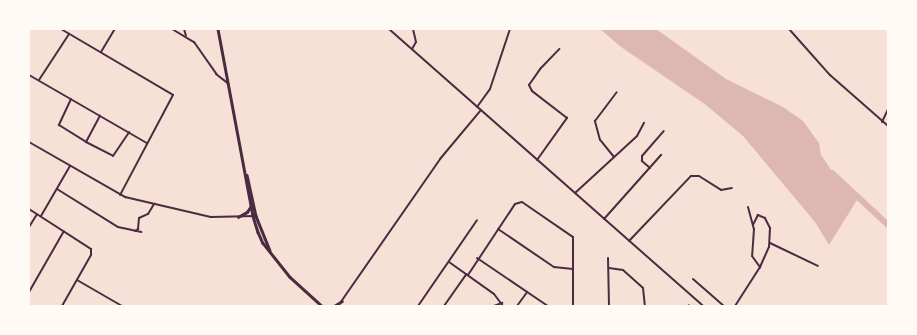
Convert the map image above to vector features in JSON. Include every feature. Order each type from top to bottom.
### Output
[{"type":"street","points":[[61,29],[173,94],[120,194]]},
{"type":"street","points":[[101,52],[115,29]]},
{"type":"street","points":[[172,29],[186,36],[197,44],[216,74],[230,85]]},
{"type":"street","points":[[184,29],[186,36]]},
{"type":"street","points":[[218,29],[254,216]]},
{"type":"street","points":[[388,29],[703,306]]},
{"type":"street","points":[[412,29],[416,42],[412,49]]},
{"type":"street","points":[[476,107],[490,89],[510,29]]},
{"type":"street","points":[[789,29],[814,60],[888,126]]},
{"type":"street","points":[[39,80],[69,34]]},
{"type":"street","points":[[537,160],[542,150],[565,123],[567,118],[532,91],[530,85],[540,69],[559,49]]},
{"type":"street","points":[[29,74],[147,143]]},
{"type":"street","points":[[614,157],[600,140],[595,121],[617,92]]},
{"type":"street","points":[[72,100],[60,125],[86,142],[113,156],[129,132]]},
{"type":"street","points":[[882,122],[888,109]]},
{"type":"street","points":[[339,306],[440,158],[481,110]]},
{"type":"street","points":[[86,142],[100,116]]},
{"type":"street","points":[[575,193],[637,136],[644,123]]},
{"type":"street","points":[[650,168],[642,161],[642,156],[664,131]]},
{"type":"street","points":[[29,142],[120,194],[154,204],[211,217],[254,216]]},
{"type":"street","points":[[604,219],[661,155]]},
{"type":"street","points":[[41,216],[70,166]]},
{"type":"street","points":[[246,173],[254,216],[271,253],[297,285],[322,306]]},
{"type":"street","points":[[629,241],[691,176],[698,176],[721,190],[732,188]]},
{"type":"street","points":[[57,189],[114,225],[133,232],[141,232]]},
{"type":"street","points":[[444,306],[515,204],[524,202],[573,237],[573,306]]},
{"type":"street","points":[[133,232],[138,229],[139,218],[148,214],[154,204]]},
{"type":"street","points":[[238,217],[247,212],[251,206]]},
{"type":"street","points":[[748,207],[755,240],[752,256],[760,267]]},
{"type":"street","points":[[29,209],[91,249],[91,255],[62,306]]},
{"type":"street","points":[[29,228],[37,214]]},
{"type":"street","points":[[735,306],[760,267],[770,243],[770,228],[765,218],[758,214],[753,225]]},
{"type":"street","points":[[418,306],[477,220]]},
{"type":"street","points":[[498,229],[554,267],[573,269]]},
{"type":"street","points":[[29,292],[64,231]]},
{"type":"street","points":[[770,243],[818,266]]},
{"type":"street","points":[[478,258],[548,306]]},
{"type":"street","points":[[608,258],[609,306]]},
{"type":"street","points":[[448,262],[494,294],[503,306]]},
{"type":"street","points":[[609,268],[623,270],[643,288],[645,306]]},
{"type":"street","points":[[693,278],[724,306]]},
{"type":"street","points":[[77,280],[122,306]]},
{"type":"street","points":[[517,306],[527,292]]},
{"type":"street","points":[[334,306],[342,301]]},
{"type":"street","points":[[494,306],[502,303]]},
{"type":"shaded area","points":[[600,29],[656,29],[726,79],[783,107],[803,121],[819,143],[821,155],[842,186],[857,200],[829,245],[815,222],[743,136],[706,105],[621,47]]},
{"type":"waterway","points":[[832,173],[888,225]]}]
